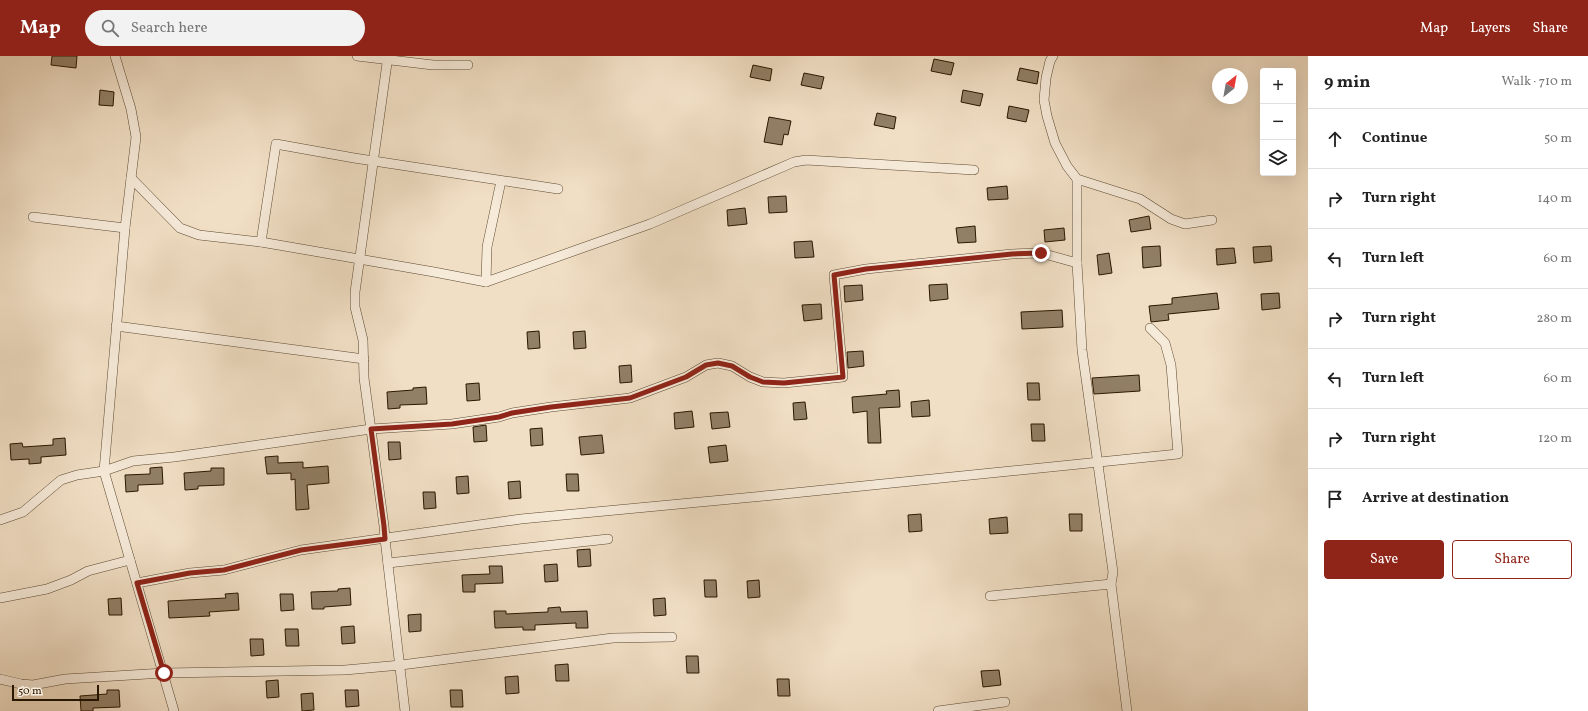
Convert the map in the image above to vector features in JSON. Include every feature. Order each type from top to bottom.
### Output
[{"type":"street","points":[[115,56],[131,109],[136,137],[125,228],[104,471],[174,711]]},
{"type":"street","points":[[357,56],[388,58],[433,65],[468,65]]},
{"type":"street","points":[[1053,56],[1050,61],[1046,78],[1044,100],[1046,116],[1055,143],[1077,180],[1077,263],[1082,350],[1113,572],[1111,584],[1127,711]]},
{"type":"street","points":[[388,58],[355,292],[355,307],[363,340],[364,378],[384,526],[401,665],[405,711]]},
{"type":"street","points":[[261,242],[276,144],[373,161],[558,189]]},
{"type":"street","points":[[131,178],[180,228],[199,236],[261,242],[486,282],[650,224],[794,162],[806,160],[974,170]]},
{"type":"street","points":[[1077,180],[1140,199],[1171,219],[1185,224],[1212,220]]},
{"type":"street","points":[[486,282],[487,247],[501,181]]},
{"type":"street","points":[[33,217],[125,228]]},
{"type":"street","points":[[0,520],[23,512],[61,480],[77,475],[104,471],[133,461],[174,457],[371,429],[452,424],[499,417],[512,413],[543,408],[630,398],[686,377],[706,365],[718,363],[732,366],[750,377],[763,382],[784,383],[843,377],[834,275],[866,269],[1012,254],[1041,253],[1077,263]]},
{"type":"street","points":[[116,326],[364,359]]},
{"type":"street","points":[[137,583],[190,573],[224,570],[301,550],[521,519],[1178,454],[1171,365],[1165,343],[1150,328]]},
{"type":"street","points":[[388,563],[608,538]]},
{"type":"street","points":[[0,598],[47,589],[71,580],[88,571],[130,560]]},
{"type":"street","points":[[990,596],[1111,584]]},
{"type":"street","points":[[0,679],[33,685],[65,679],[164,673],[345,670],[401,665],[614,638],[672,637]]},
{"type":"street","points":[[938,711],[1005,702]]},
{"type":"building","points":[[52,56],[77,56],[76,68],[51,65]]},
{"type":"building","points":[[934,59],[954,63],[951,75],[931,71]]},
{"type":"building","points":[[753,65],[772,69],[770,81],[750,77]]},
{"type":"building","points":[[1020,68],[1039,72],[1037,84],[1017,80]]},
{"type":"building","points":[[804,73],[824,77],[821,89],[801,85]]},
{"type":"building","points":[[100,90],[114,92],[113,106],[99,105]]},
{"type":"building","points":[[963,90],[983,94],[980,106],[961,102]]},
{"type":"building","points":[[1009,106],[1029,110],[1026,122],[1007,118]]},
{"type":"building","points":[[877,113],[896,117],[894,129],[874,125]]},
{"type":"building","points":[[769,117],[791,121],[788,135],[784,134],[782,145],[764,142]]},
{"type":"building","points":[[1007,186],[1008,199],[988,200],[987,188]]},
{"type":"building","points":[[786,196],[787,212],[769,213],[768,197]]},
{"type":"building","points":[[745,208],[747,224],[728,226],[727,210]]},
{"type":"building","points":[[1149,216],[1151,229],[1131,232],[1129,220]]},
{"type":"building","points":[[975,226],[976,242],[958,243],[956,228]]},
{"type":"building","points":[[1064,228],[1065,240],[1045,242],[1044,230]]},
{"type":"building","points":[[812,241],[814,257],[795,258],[794,242]]},
{"type":"building","points":[[1160,246],[1161,266],[1143,268],[1142,247]]},
{"type":"building","points":[[1271,246],[1272,261],[1254,263],[1253,247]]},
{"type":"building","points":[[1234,248],[1236,263],[1217,265],[1216,249]]},
{"type":"building","points":[[1109,253],[1112,273],[1099,275],[1097,255]]},
{"type":"building","points":[[947,284],[948,299],[930,301],[929,285]]},
{"type":"building","points":[[862,285],[863,300],[845,302],[844,286]]},
{"type":"building","points":[[1217,293],[1219,309],[1168,314],[1169,320],[1151,322],[1149,306],[1172,304],[1172,298]]},
{"type":"building","points":[[1279,293],[1280,308],[1262,310],[1261,294]]},
{"type":"building","points":[[821,304],[822,319],[804,321],[802,305]]},
{"type":"building","points":[[1062,310],[1063,327],[1022,329],[1021,312]]},
{"type":"building","points":[[539,331],[540,348],[528,349],[527,332]]},
{"type":"building","points":[[585,331],[586,348],[574,349],[573,332]]},
{"type":"building","points":[[863,351],[864,366],[848,368],[847,352]]},
{"type":"building","points":[[631,365],[632,382],[620,383],[619,366]]},
{"type":"building","points":[[1139,375],[1140,391],[1094,394],[1092,378]]},
{"type":"building","points":[[479,383],[480,400],[467,401],[466,384]]},
{"type":"building","points":[[1027,383],[1039,383],[1040,400],[1028,400]]},
{"type":"building","points":[[426,387],[427,404],[400,405],[400,408],[388,409],[387,392],[413,390],[413,388]]},
{"type":"building","points":[[899,390],[900,407],[879,408],[881,443],[868,443],[867,411],[853,413],[852,397],[887,394],[886,391]]},
{"type":"building","points":[[929,400],[930,416],[912,417],[911,402]]},
{"type":"building","points":[[805,402],[807,419],[794,420],[793,403]]},
{"type":"building","points":[[692,411],[694,427],[675,429],[674,413]]},
{"type":"building","points":[[728,412],[730,427],[712,429],[710,413]]},
{"type":"building","points":[[1031,424],[1044,424],[1045,441],[1032,441]]},
{"type":"building","points":[[486,425],[487,441],[474,442],[473,427]]},
{"type":"building","points":[[542,428],[543,445],[531,446],[530,429]]},
{"type":"building","points":[[602,435],[604,453],[581,455],[579,437]]},
{"type":"building","points":[[65,438],[66,455],[41,457],[41,463],[29,464],[29,459],[11,460],[10,444],[22,443],[23,447],[53,445],[53,439]]},
{"type":"building","points":[[388,442],[400,442],[401,459],[389,460]]},
{"type":"building","points":[[726,445],[728,461],[710,463],[708,447]]},
{"type":"building","points":[[278,456],[278,463],[303,462],[303,468],[328,466],[329,483],[307,485],[309,509],[296,510],[295,479],[291,480],[291,473],[267,474],[265,457]]},
{"type":"building","points":[[162,467],[163,484],[138,485],[138,491],[126,492],[125,475],[150,474],[150,468]]},
{"type":"building","points":[[211,468],[224,468],[224,485],[198,486],[198,489],[185,490],[184,473],[211,471]]},
{"type":"building","points":[[566,474],[578,474],[579,491],[567,491]]},
{"type":"building","points":[[468,476],[469,493],[457,494],[456,477]]},
{"type":"building","points":[[520,481],[521,498],[509,499],[508,482]]},
{"type":"building","points":[[423,492],[435,492],[436,508],[424,509]]},
{"type":"building","points":[[921,514],[922,531],[909,532],[908,515]]},
{"type":"building","points":[[1069,514],[1082,514],[1082,531],[1070,531]]},
{"type":"building","points":[[1007,517],[1008,533],[990,534],[989,519]]},
{"type":"building","points":[[590,549],[591,566],[578,567],[577,550]]},
{"type":"building","points":[[557,564],[558,581],[545,582],[544,565]]},
{"type":"building","points":[[489,566],[502,566],[503,583],[475,584],[475,592],[463,592],[462,575],[490,574]]},
{"type":"building","points":[[704,580],[716,580],[717,597],[705,597]]},
{"type":"building","points":[[759,580],[760,597],[748,598],[747,581]]},
{"type":"building","points":[[350,588],[351,605],[324,607],[324,609],[312,609],[311,592],[338,591],[338,589]]},
{"type":"building","points":[[238,593],[239,610],[209,612],[210,616],[169,618],[168,601],[226,598],[225,594]]},
{"type":"building","points":[[280,594],[293,594],[294,610],[281,611]]},
{"type":"building","points":[[121,598],[122,615],[109,615],[108,599]]},
{"type":"building","points":[[665,598],[666,615],[654,616],[653,599]]},
{"type":"building","points":[[560,607],[561,612],[587,611],[588,628],[576,628],[576,623],[535,625],[535,630],[523,630],[523,627],[495,628],[494,611],[506,611],[506,614],[548,612],[548,608]]},
{"type":"building","points":[[421,614],[421,631],[409,632],[408,615]]},
{"type":"building","points":[[354,626],[355,643],[342,644],[341,627]]},
{"type":"building","points":[[285,629],[298,629],[299,646],[286,646]]},
{"type":"building","points":[[250,639],[263,639],[264,655],[251,656]]},
{"type":"building","points":[[686,656],[698,656],[699,673],[687,673]]},
{"type":"building","points":[[568,664],[569,681],[556,681],[555,665]]},
{"type":"building","points":[[999,670],[1001,685],[983,687],[981,671]]},
{"type":"building","points":[[518,676],[519,693],[506,694],[505,677]]},
{"type":"building","points":[[777,679],[789,679],[790,696],[778,696]]},
{"type":"building","points":[[278,680],[279,697],[267,698],[266,681]]},
{"type":"building","points":[[107,690],[119,690],[120,707],[93,708],[93,711],[81,711],[80,696],[107,694]]},
{"type":"building","points":[[345,690],[358,690],[359,706],[346,707]]},
{"type":"building","points":[[450,690],[462,690],[463,707],[451,707]]},
{"type":"building","points":[[313,693],[314,710],[302,711],[301,694]]},
{"type":"route","points":[[164,673],[137,583],[190,573],[224,570],[301,550],[385,539],[371,429],[452,424],[551,407],[630,398],[686,377],[706,365],[718,363],[732,366],[750,377],[763,382],[784,383],[843,377],[834,275],[866,269],[1012,254],[1041,253]]}]
